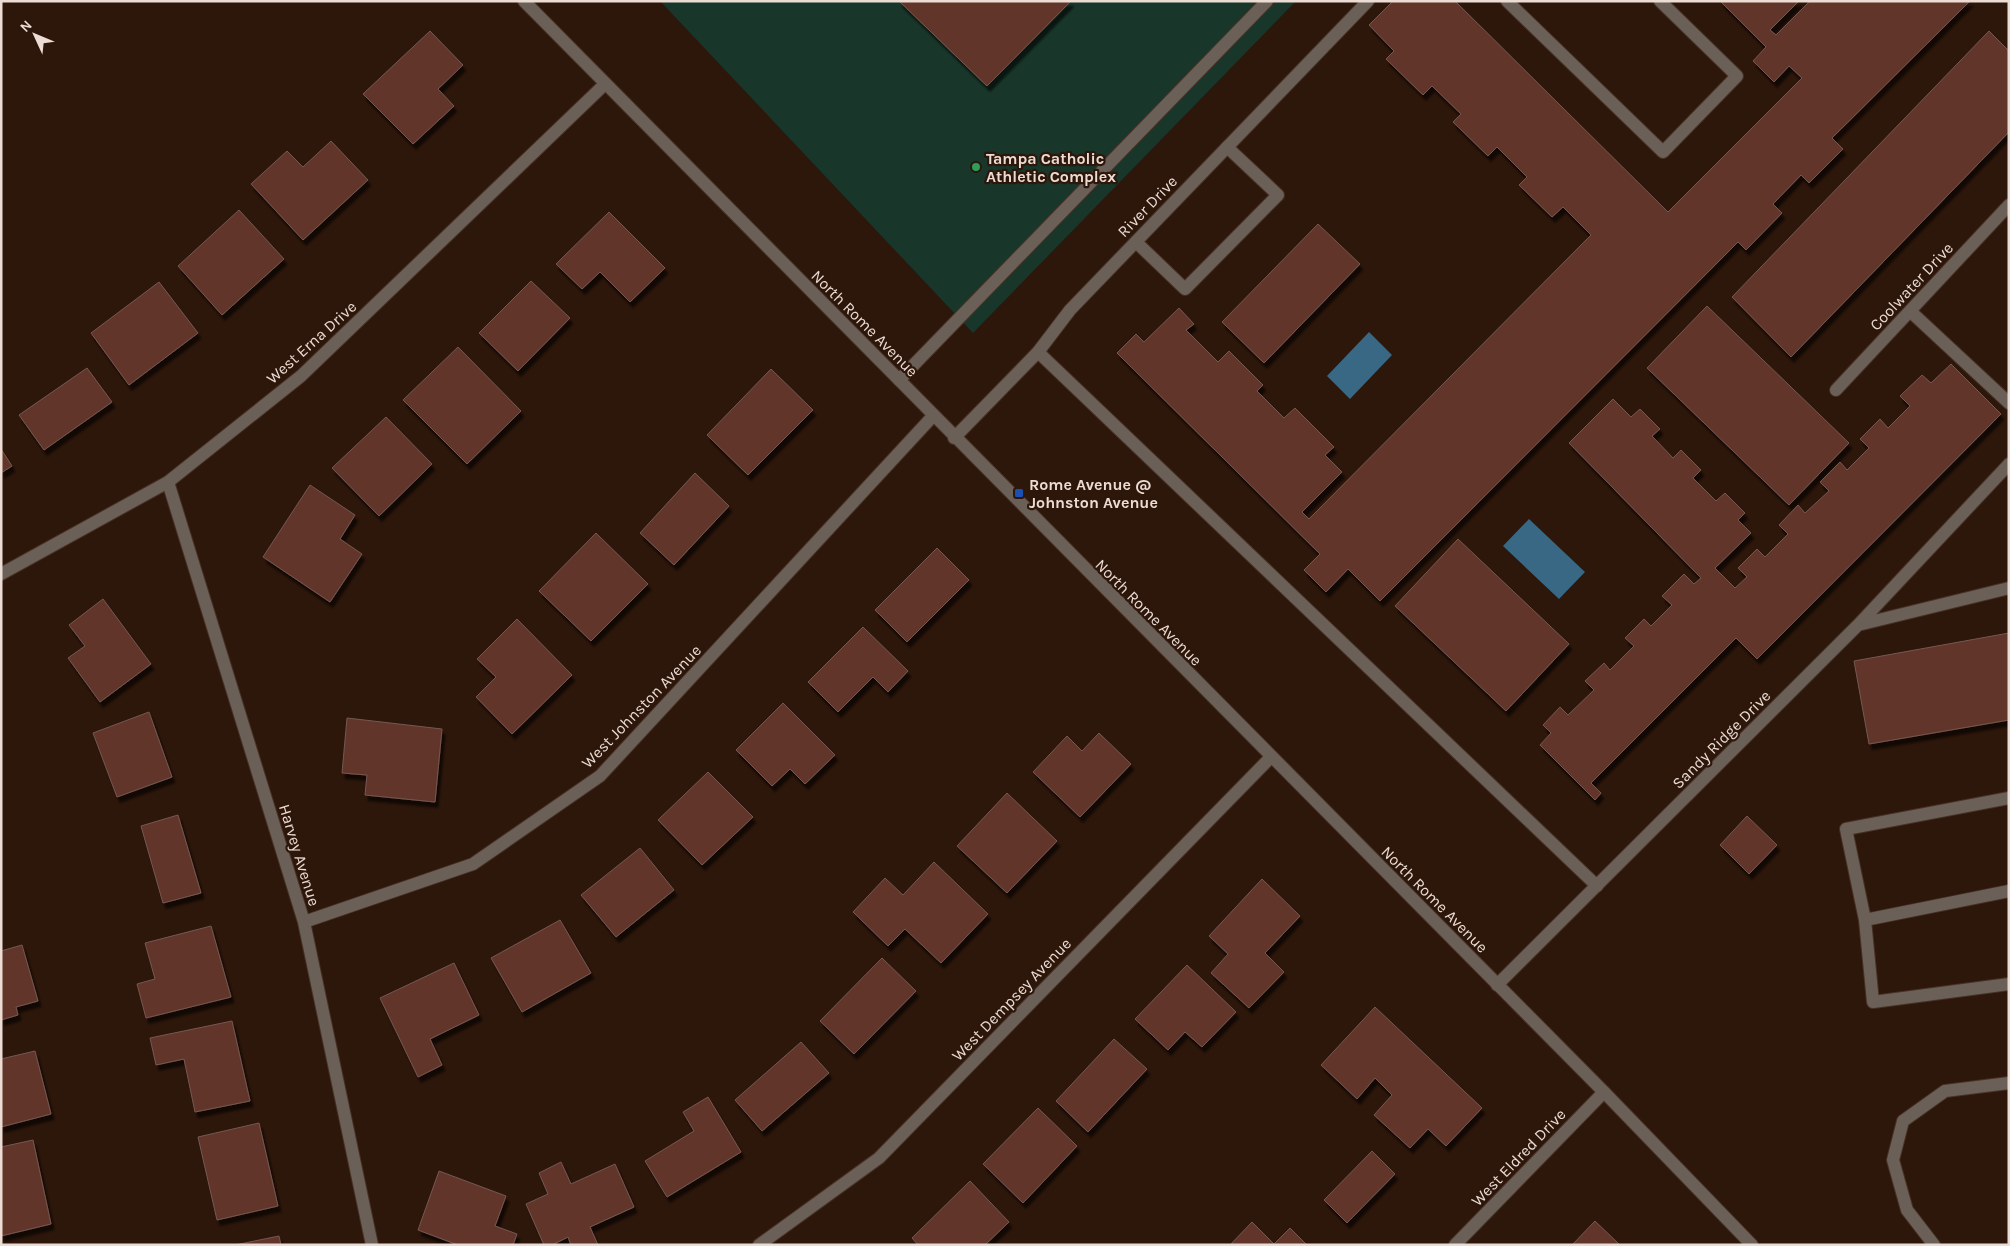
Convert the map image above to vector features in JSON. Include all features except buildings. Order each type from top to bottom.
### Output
[{"type":"street","name":"North Rome Avenue","points":[[524,1],[954,438],[1604,1092],[1752,1245]]},
{"type":"street","points":[[898,380],[1267,1]]},
{"type":"street","name":"River Drive","points":[[954,438],[1038,352],[1070,310],[1368,1]]},
{"type":"street","points":[[1507,1],[1663,152],[1737,76],[1660,1]]},
{"type":"street","name":"West Erna Drive","points":[[1,574],[168,482],[302,376],[605,84]]},
{"type":"street","points":[[1136,242],[1185,289],[1278,196],[1227,147]]},
{"type":"street","name":"Coolwater Drive","points":[[1836,390],[2009,205]]},
{"type":"street","points":[[1910,311],[2009,403]]},
{"type":"street","points":[[1038,352],[1597,886]]},
{"type":"street","name":"West Johnston Avenue","points":[[304,922],[473,864],[600,776],[933,416]]},
{"type":"street","name":"Sandy Ridge Drive","points":[[1498,985],[1858,625],[2009,464]]},
{"type":"street","name":"Harvey Avenue","points":[[168,482],[304,922],[372,1245]]},
{"type":"street","points":[[1858,625],[2009,588]]},
{"type":"street","name":"West Dempsey Avenue","points":[[758,1245],[879,1158],[1271,757]]},
{"type":"street","points":[[2009,798],[1846,829],[1864,920],[1873,1002],[2009,984]]},
{"type":"street","points":[[1864,920],[2009,891]]},
{"type":"street","points":[[1934,1245],[1907,1210],[1894,1160],[1903,1120],[1945,1091],[2009,1084]]},
{"type":"street","name":"West Eldred Drive","points":[[1455,1245],[1604,1092]]},
{"type":"green space","name":"Tampa Catholic Athletic Complex","points":[[660,1],[1296,1],[973,333]]},
{"type":"water","points":[[1369,332],[1392,355],[1350,399],[1327,376]]},
{"type":"water","points":[[1529,519],[1585,572],[1559,599],[1503,546]]},
{"type":"place","name":"Tampa Catholic Athletic Complex","points":[[976,167]]},
{"type":"place","name":"Rome Avenue @ Johnston Avenue","points":[[1019,493]]}]
